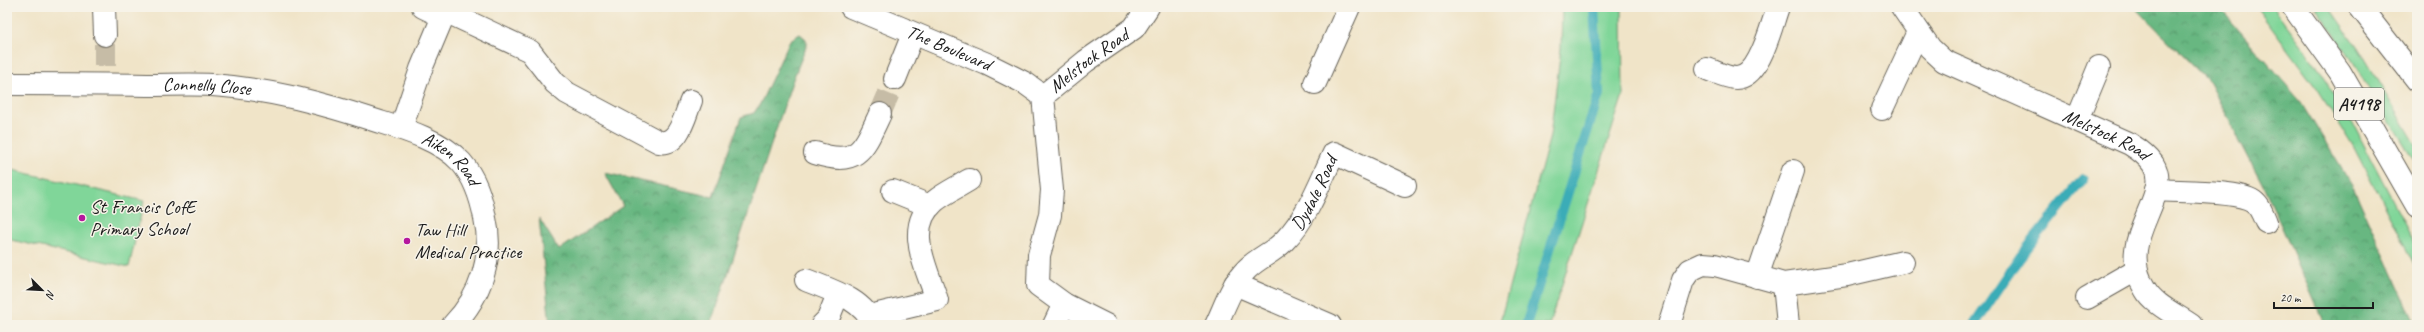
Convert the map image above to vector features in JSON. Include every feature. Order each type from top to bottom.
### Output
[{"type":"street","points":[[104,7],[105,35]]},
{"type":"street","points":[[423,7],[445,11],[530,51],[555,83],[567,93],[659,142],[665,144],[672,140],[691,101]]},
{"type":"street","name":"The Boulevard","points":[[851,7],[987,64],[1025,83],[1043,96]]},
{"type":"street","name":"Melstock Road","points":[[1043,96],[1086,61],[1134,28],[1148,7]]},
{"type":"street","points":[[1316,83],[1349,7]]},
{"type":"street","points":[[1707,69],[1735,78],[1750,74],[1758,63],[1778,7]]},
{"type":"street","name":"Melstock Road","points":[[1902,7],[1930,48],[1944,61],[2130,144],[2143,153],[2153,164],[2156,190],[2149,212],[2136,243],[2134,259],[2136,270],[2146,291],[2191,325]]},
{"type":"street","name":"A4198","points":[[2292,7],[2340,72],[2417,206]]},
{"type":"street","points":[[2360,7],[2417,80]]},
{"type":"street","name":"Aiken Road","points":[[445,11],[421,69],[402,128],[434,143],[460,160],[480,193],[488,238],[489,251],[486,269],[472,299],[453,325]]},
{"type":"street","points":[[1882,109],[1918,32]]},
{"type":"street","points":[[895,79],[913,34]]},
{"type":"street","points":[[2077,120],[2099,67]]},
{"type":"street","name":"Connelly Close","points":[[7,84],[104,75],[212,85],[318,102],[402,128]]},
{"type":"street","points":[[1043,96],[1052,190],[1050,215],[1039,255],[1038,285],[1064,304],[1106,325]]},
{"type":"street","points":[[815,153],[840,160],[857,153],[865,144],[880,114]]},
{"type":"street","name":"Dydale Road","points":[[1216,325],[1235,284],[1247,269],[1272,252],[1286,239],[1306,209],[1334,154],[1405,186]]},
{"type":"street","points":[[1757,277],[1793,171]]},
{"type":"street","points":[[806,280],[857,304],[872,321],[937,300],[917,237],[923,215],[930,206],[969,180]]},
{"type":"street","points":[[2156,190],[2227,194],[2247,198],[2259,207],[2266,222]]},
{"type":"street","points":[[893,191],[930,206]]},
{"type":"street","points":[[1669,325],[1679,294],[1690,270],[1703,264],[1715,265],[1784,284],[1847,275],[1903,262]]},
{"type":"street","points":[[2087,298],[2136,270]]},
{"type":"street","points":[[1235,284],[1330,325]]},
{"type":"street","points":[[1784,284],[1788,325]]},
{"type":"street","points":[[822,325],[828,319],[838,294]]},
{"type":"street","points":[[1054,325],[1064,304]]},
{"type":"green space","points":[[1562,7],[1622,7],[1623,95],[1549,325],[1499,325],[1550,136],[1561,48]]},
{"type":"green space","points":[[2135,7],[2219,7],[2301,102],[2354,189],[2416,325],[2325,325],[2264,187],[2209,82]]},
{"type":"green space","points":[[2256,7],[2273,7],[2305,49],[2353,124],[2417,247],[2417,270],[2352,144],[2317,89]]},
{"type":"green space","points":[[2315,7],[2329,7],[2364,57],[2417,146],[2417,165],[2347,52]]},
{"type":"green space","points":[[800,34],[806,39],[806,47],[792,82],[711,325],[550,325],[539,218],[559,250],[623,206],[605,173],[713,197],[741,117],[754,113],[760,104],[790,40]]},
{"type":"green space","points":[[13,170],[144,201],[129,267],[7,239],[7,196]]},
{"type":"waterway","points":[[1526,325],[1599,94],[1594,7]]},
{"type":"waterway","points":[[1974,325],[2020,257],[2083,179]]},
{"type":"tunnel","points":[[105,35],[105,66]]},
{"type":"tunnel","points":[[880,114],[895,79]]},
{"type":"place","name":"St Francis CofE Primary School","points":[[82,218]]},
{"type":"place","name":"Taw Hill Medical Practice","points":[[407,241]]}]
